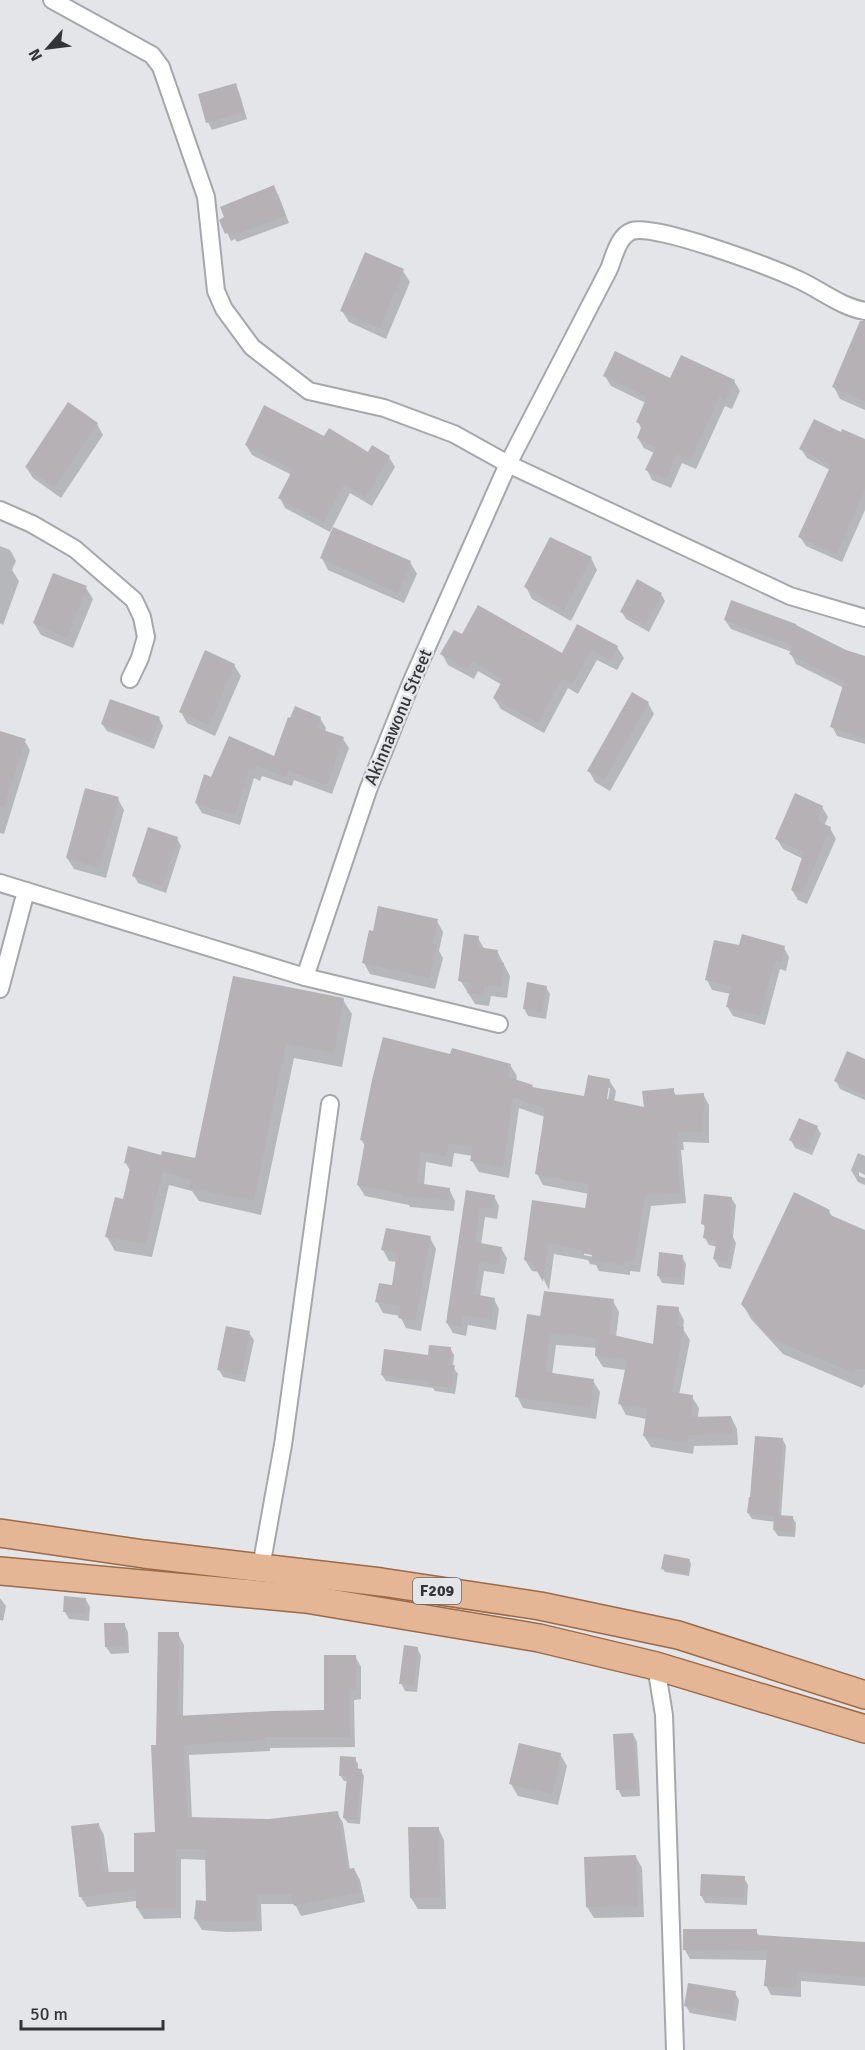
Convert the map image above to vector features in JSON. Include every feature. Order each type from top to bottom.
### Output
[{"type":"main road","name":"F209","points":[[0,1533],[144,1554],[381,1582],[540,1606],[678,1635],[865,1695]]},
{"type":"main road","name":"F209","points":[[0,1571],[306,1599],[539,1638],[656,1666],[865,1729]]},
{"type":"street","points":[[52,0],[152,55],[161,67],[206,197],[216,291],[224,309],[252,347],[309,391],[384,408],[444,430],[508,464],[790,596],[865,618]]},
{"type":"street","name":"Akinnawonu Street","points":[[305,977],[368,790],[411,683],[508,464],[609,269],[622,238],[632,231],[651,230],[749,259],[801,281],[834,300],[865,312]]},
{"type":"street","points":[[0,510],[32,524],[75,549],[134,600],[142,617],[146,637],[140,658],[130,679]]},
{"type":"street","points":[[0,883],[305,977],[499,1024]]},
{"type":"street","points":[[0,989],[26,891]]},
{"type":"street","points":[[261,1567],[283,1445],[330,1104]]},
{"type":"street","points":[[656,1666],[664,1715],[675,2050]]},
{"type":"building","points":[[236,83],[244,112],[206,123],[198,94]]},
{"type":"building","points":[[274,185],[286,216],[232,236],[230,232],[225,234],[219,220],[224,217],[220,207]]},
{"type":"building","points":[[365,252],[404,269],[380,328],[340,311]]},
{"type":"building","points":[[860,321],[865,321],[865,402],[832,387]]},
{"type":"building","points":[[615,351],[670,378],[681,355],[735,380],[726,400],[719,397],[690,460],[677,454],[666,479],[645,470],[656,447],[637,438],[642,425],[636,422],[647,397],[603,376]]},
{"type":"building","points":[[68,402],[98,423],[54,487],[25,467]]},
{"type":"building","points":[[264,405],[324,436],[329,428],[368,452],[372,445],[390,456],[366,497],[344,484],[324,522],[278,498],[293,469],[245,445]]},
{"type":"building","points":[[814,419],[841,432],[842,429],[865,439],[865,489],[837,554],[798,537],[831,465],[799,449]]},
{"type":"building","points":[[333,527],[411,561],[398,593],[320,558]]},
{"type":"building","points":[[550,537],[592,557],[564,610],[524,587]]},
{"type":"building","points":[[53,573],[87,586],[67,638],[33,623]]},
{"type":"building","points":[[637,579],[662,593],[645,625],[620,612]]},
{"type":"building","points":[[731,600],[796,624],[846,650],[865,656],[865,738],[830,727],[844,682],[789,654],[793,646],[724,620]]},
{"type":"building","points":[[478,605],[562,653],[577,624],[618,646],[611,660],[591,650],[572,684],[562,678],[538,723],[493,698],[503,679],[472,661],[467,669],[440,654],[454,630],[462,634]]},
{"type":"building","points":[[205,650],[235,664],[209,725],[179,712]]},
{"type":"building","points":[[632,692],[649,702],[604,780],[587,771]]},
{"type":"building","points":[[110,699],[160,717],[150,742],[101,724]]},
{"type":"building","points":[[295,706],[321,717],[317,728],[344,737],[327,785],[288,771],[286,777],[256,766],[254,771],[249,769],[235,815],[195,803],[204,774],[211,777],[229,736],[274,756],[288,717],[290,718]]},
{"type":"building","points":[[0,731],[26,739],[4,807],[0,806]]},
{"type":"building","points":[[85,788],[119,797],[99,868],[66,858]]},
{"type":"building","points":[[795,793],[823,806],[817,821],[831,827],[802,894],[791,890],[804,852],[775,839]]},
{"type":"building","points":[[148,827],[178,837],[162,886],[132,876]]},
{"type":"building","points":[[378,906],[438,919],[432,944],[437,945],[429,978],[362,963],[369,930],[373,931]]},
{"type":"building","points":[[464,934],[479,936],[478,947],[498,950],[497,962],[504,963],[501,987],[485,985],[483,995],[467,993],[469,983],[458,981]]},
{"type":"building","points":[[742,934],[785,946],[781,962],[775,960],[760,1016],[726,1007],[731,986],[705,980],[714,940],[739,945]]},
{"type":"building","points":[[233,976],[344,998],[334,1053],[286,1044],[254,1201],[189,1188],[191,1179],[162,1172],[145,1244],[105,1237],[115,1197],[123,1199],[131,1164],[124,1163],[128,1146],[161,1155],[162,1151],[195,1158]]},
{"type":"building","points":[[527,982],[547,986],[542,1012],[523,1009]]},
{"type":"building","points":[[383,1037],[450,1054],[452,1048],[511,1064],[508,1077],[533,1085],[532,1087],[584,1096],[588,1075],[610,1079],[607,1099],[644,1107],[642,1091],[674,1088],[674,1095],[704,1093],[703,1132],[678,1132],[678,1139],[676,1139],[680,1193],[645,1195],[634,1262],[624,1260],[624,1265],[591,1260],[592,1255],[582,1253],[583,1250],[548,1243],[543,1282],[532,1262],[524,1260],[532,1200],[585,1208],[589,1184],[535,1174],[545,1108],[513,1098],[503,1168],[470,1161],[473,1147],[449,1143],[446,1156],[420,1151],[417,1183],[450,1188],[448,1200],[402,1196],[402,1194],[357,1185],[365,1141],[360,1140]]},
{"type":"building","points":[[847,1051],[865,1059],[865,1095],[834,1081]]},
{"type":"building","points":[[799,1118],[818,1126],[808,1149],[789,1140]]},
{"type":"building","points":[[466,1190],[495,1195],[492,1209],[480,1207],[475,1242],[502,1247],[499,1265],[479,1262],[474,1294],[495,1298],[491,1320],[463,1315],[461,1327],[446,1323]]},
{"type":"building","points":[[794,1192],[830,1210],[828,1214],[865,1230],[865,1369],[855,1369],[854,1373],[772,1339],[741,1304]]},
{"type":"building","points":[[704,1194],[732,1197],[729,1234],[733,1234],[727,1262],[713,1259],[717,1241],[703,1238],[705,1225],[701,1224]]},
{"type":"building","points":[[386,1228],[431,1236],[415,1321],[398,1318],[401,1306],[375,1302],[379,1283],[392,1285],[397,1253],[381,1250]]},
{"type":"building","points":[[659,1252],[683,1255],[681,1278],[657,1276]]},
{"type":"building","points":[[544,1291],[614,1299],[609,1334],[653,1344],[657,1305],[679,1307],[677,1326],[684,1327],[672,1392],[693,1395],[691,1417],[731,1416],[732,1434],[688,1435],[687,1443],[643,1436],[647,1409],[618,1404],[627,1360],[595,1356],[596,1338],[550,1334],[545,1372],[594,1379],[590,1408],[515,1397],[527,1314],[540,1316]]},
{"type":"building","points":[[226,1326],[250,1331],[241,1375],[217,1370]]},
{"type":"building","points":[[429,1345],[451,1347],[450,1365],[455,1365],[451,1388],[430,1385],[430,1382],[381,1375],[384,1349],[428,1355]]},
{"type":"building","points":[[755,1436],[783,1438],[778,1515],[793,1516],[792,1532],[773,1530],[774,1516],[747,1513]]},
{"type":"building","points":[[664,1554],[690,1559],[687,1574],[661,1569]]},
{"type":"building","points":[[64,1596],[86,1598],[85,1614],[63,1612]]},
{"type":"building","points":[[104,1623],[125,1623],[125,1646],[105,1647]]},
{"type":"building","points":[[158,1632],[179,1632],[177,1716],[324,1710],[324,1655],[356,1655],[356,1689],[349,1689],[350,1737],[265,1737],[265,1740],[184,1745],[187,1817],[269,1819],[338,1811],[347,1869],[354,1868],[360,1892],[294,1906],[291,1894],[256,1894],[257,1921],[220,1922],[194,1919],[196,1900],[206,1901],[205,1849],[176,1849],[176,1908],[136,1908],[136,1890],[79,1897],[71,1826],[99,1823],[104,1872],[134,1872],[134,1833],[155,1832],[151,1745],[156,1745]]},
{"type":"building","points":[[404,1645],[418,1647],[414,1685],[399,1684]]},
{"type":"building","points":[[633,1733],[637,1789],[616,1790],[613,1734]]},
{"type":"building","points":[[519,1743],[561,1753],[552,1794],[509,1784]]},
{"type":"building","points":[[340,1756],[356,1757],[355,1768],[362,1769],[357,1819],[343,1818],[347,1776],[339,1776]]},
{"type":"building","points":[[408,1827],[439,1827],[440,1898],[410,1898]]},
{"type":"building","points":[[636,1855],[638,1906],[586,1907],[584,1857]]},
{"type":"building","points":[[701,1874],[745,1876],[744,1898],[700,1896]]},
{"type":"building","points":[[683,1929],[757,1929],[757,1935],[865,1942],[865,1977],[797,1972],[796,1988],[764,1986],[767,1951],[683,1950]]},
{"type":"building","points":[[688,1983],[736,1991],[732,2015],[684,2006]]}]
